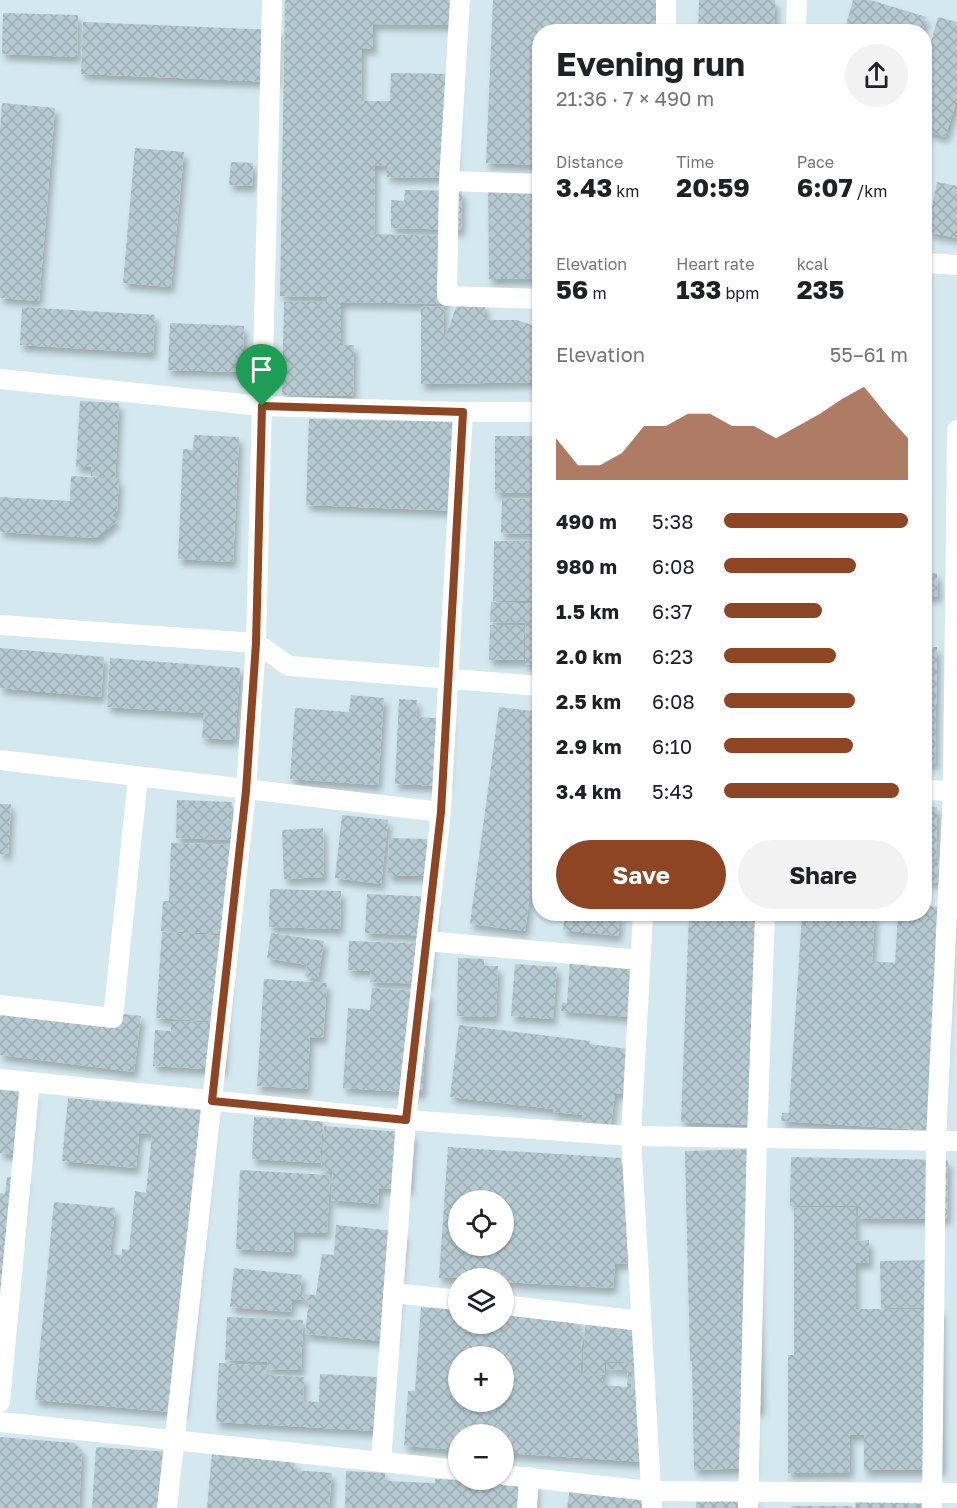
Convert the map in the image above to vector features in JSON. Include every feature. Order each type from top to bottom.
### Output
[{"type":"street","points":[[167,1508],[246,791],[256,643],[272,0]]},
{"type":"street","points":[[460,0],[449,181],[447,296],[532,299]]},
{"type":"street","points":[[666,0],[666,24]]},
{"type":"street","points":[[796,24],[797,0]]},
{"type":"street","points":[[449,181],[532,184]]},
{"type":"street","points":[[932,263],[957,265]]},
{"type":"street","points":[[0,379],[262,406],[532,412]]},
{"type":"street","points":[[381,1462],[406,1120],[441,812],[463,412]]},
{"type":"street","points":[[932,1500],[936,1140],[955,791],[957,430]]},
{"type":"street","points":[[0,625],[256,643],[289,666],[532,685]]},
{"type":"street","points":[[0,760],[246,791],[441,812]]},
{"type":"street","points":[[0,1005],[113,1018],[138,777]]},
{"type":"street","points":[[932,790],[955,791]]},
{"type":"street","points":[[643,921],[632,1136],[651,1499]]},
{"type":"street","points":[[748,1500],[765,921]]},
{"type":"street","points":[[426,941],[640,960]]},
{"type":"street","points":[[0,1079],[406,1120],[632,1136],[957,1141]]},
{"type":"street","points":[[0,1402],[30,1082]]},
{"type":"street","points":[[393,1293],[448,1299]]},
{"type":"street","points":[[514,1306],[641,1321]]},
{"type":"street","points":[[0,1422],[448,1469]]},
{"type":"street","points":[[514,1476],[651,1499],[932,1500],[957,1492]]},
{"type":"street","points":[[527,1508],[529,1477]]},
{"type":"building","points":[[285,0],[456,0],[455,25],[373,24],[373,49],[362,48],[361,101],[390,101],[391,73],[456,74],[454,178],[387,177],[387,166],[375,165],[374,234],[447,236],[446,304],[341,302],[341,345],[354,345],[353,396],[282,395],[284,302],[327,302],[327,297],[280,296]]},
{"type":"building","points":[[493,0],[662,0],[660,24],[532,24],[532,165],[486,163]]},
{"type":"building","points":[[699,0],[775,0],[775,24],[698,24]]},
{"type":"building","points":[[853,0],[870,0],[926,17],[924,24],[846,24]]},
{"type":"building","points":[[3,13],[78,15],[77,57],[2,54]]},
{"type":"building","points":[[938,17],[957,22],[957,100],[945,137],[932,133],[932,38]]},
{"type":"building","points":[[83,22],[278,30],[276,82],[81,74]]},
{"type":"building","points":[[2,103],[55,108],[39,301],[0,298]]},
{"type":"building","points":[[135,148],[184,152],[171,287],[123,283]]},
{"type":"building","points":[[231,162],[253,163],[252,186],[229,185]]},
{"type":"building","points":[[937,182],[957,186],[957,238],[932,233],[932,207]]},
{"type":"building","points":[[532,183],[532,278],[489,279],[488,184]]},
{"type":"building","points":[[405,190],[462,191],[461,230],[391,228],[391,200],[404,201]]},
{"type":"building","points":[[485,304],[485,320],[517,320],[532,325],[532,382],[421,384],[421,307],[444,306],[444,340],[457,305]]},
{"type":"building","points":[[22,307],[155,315],[153,353],[20,345]]},
{"type":"building","points":[[170,323],[244,326],[242,372],[168,370]]},
{"type":"building","points":[[80,401],[119,403],[115,478],[91,476],[91,467],[76,467]]},
{"type":"building","points":[[309,419],[462,422],[459,511],[306,505]]},
{"type":"building","points":[[194,435],[239,437],[233,562],[178,559],[183,449],[193,450]]},
{"type":"building","points":[[495,436],[532,436],[532,493],[495,493]]},
{"type":"building","points":[[71,476],[119,479],[117,511],[112,515],[117,521],[96,538],[0,532],[0,497],[70,501]]},
{"type":"building","points":[[502,498],[532,499],[532,534],[501,533]]},
{"type":"building","points":[[494,541],[532,541],[532,601],[493,601]]},
{"type":"building","points":[[932,573],[937,573],[938,596],[932,596]]},
{"type":"building","points":[[491,602],[532,604],[532,664],[525,664],[526,623],[490,622]]},
{"type":"building","points":[[490,625],[524,625],[524,660],[489,660]]},
{"type":"building","points":[[932,647],[937,647],[935,764],[932,764]]},
{"type":"building","points":[[0,648],[104,657],[101,697],[0,688]]},
{"type":"building","points":[[110,658],[240,668],[235,740],[202,738],[204,713],[107,707]]},
{"type":"building","points":[[351,695],[384,698],[378,785],[290,779],[295,708],[349,712]]},
{"type":"building","points":[[399,699],[417,700],[416,717],[449,719],[446,786],[395,784]]},
{"type":"building","points":[[499,707],[532,711],[532,882],[525,931],[470,924]]},
{"type":"building","points":[[177,800],[232,802],[231,840],[176,838]]},
{"type":"building","points":[[0,804],[11,804],[8,854],[0,854]]},
{"type":"building","points":[[932,807],[937,807],[936,859],[932,859]]},
{"type":"building","points":[[342,815],[388,820],[381,884],[335,878]]},
{"type":"building","points":[[323,828],[324,877],[284,879],[282,830]]},
{"type":"building","points":[[389,838],[427,839],[426,876],[388,876]]},
{"type":"building","points":[[171,843],[241,845],[229,934],[161,931],[163,901],[169,901]]},
{"type":"building","points":[[932,863],[938,863],[937,883],[932,883]]},
{"type":"building","points":[[270,889],[341,891],[340,929],[269,927]]},
{"type":"building","points":[[367,894],[434,897],[432,936],[365,933]]},
{"type":"building","points":[[932,906],[953,908],[938,1131],[781,1121],[782,1113],[789,1113],[802,921],[875,921],[872,961],[895,963],[898,921],[932,921]]},
{"type":"building","points":[[564,921],[619,921],[618,936],[563,930]]},
{"type":"building","points":[[689,921],[764,921],[756,1125],[681,1122]]},
{"type":"building","points":[[162,932],[230,936],[225,1022],[156,1018]]},
{"type":"building","points":[[271,933],[324,941],[318,979],[305,976],[307,965],[267,958]]},
{"type":"building","points":[[349,941],[431,944],[429,984],[370,982],[371,971],[348,970]]},
{"type":"building","points":[[458,958],[484,959],[484,966],[498,966],[496,1017],[457,1016]]},
{"type":"building","points":[[570,962],[633,967],[629,1017],[561,1011],[562,1002],[567,1003]]},
{"type":"building","points":[[515,964],[557,967],[553,1019],[511,1016]]},
{"type":"building","points":[[264,979],[327,983],[323,1038],[310,1037],[307,1089],[257,1086]]},
{"type":"building","points":[[372,988],[429,992],[422,1093],[343,1088],[348,1008],[370,1010]]},
{"type":"building","points":[[0,1000],[141,1016],[134,1072],[0,1055]]},
{"type":"building","points":[[171,1021],[225,1023],[223,1070],[153,1066],[155,1030],[171,1031]]},
{"type":"building","points":[[459,1025],[590,1041],[589,1044],[628,1049],[623,1094],[615,1093],[611,1125],[582,1121],[583,1115],[553,1112],[553,1109],[450,1097]]},
{"type":"building","points":[[0,1090],[33,1093],[26,1156],[0,1153]]},
{"type":"building","points":[[68,1098],[212,1111],[183,1413],[35,1400],[54,1202],[115,1208],[110,1254],[121,1255],[119,1279],[122,1249],[129,1250],[135,1191],[146,1193],[152,1134],[139,1133],[136,1168],[62,1161]]},
{"type":"building","points":[[254,1117],[323,1121],[320,1163],[252,1159]]},
{"type":"building","points":[[324,1126],[413,1133],[409,1190],[379,1188],[378,1204],[331,1200],[333,1172],[321,1171]]},
{"type":"building","points":[[448,1147],[621,1158],[620,1175],[632,1176],[626,1264],[615,1263],[613,1288],[514,1283],[514,1268],[448,1268],[448,1278],[439,1278]]},
{"type":"building","points":[[755,1149],[761,1410],[752,1410],[753,1468],[694,1470],[685,1151]]},
{"type":"building","points":[[791,1157],[948,1160],[947,1219],[858,1218],[858,1206],[790,1206]]},
{"type":"building","points":[[240,1170],[330,1175],[327,1233],[294,1232],[293,1252],[236,1249]]},
{"type":"building","points":[[7,1177],[25,1179],[0,1347],[0,1193],[5,1194]]},
{"type":"building","points":[[856,1207],[856,1241],[869,1240],[869,1263],[856,1263],[856,1309],[941,1309],[942,1470],[864,1470],[864,1435],[850,1435],[850,1472],[788,1473],[788,1355],[794,1355],[794,1208]]},
{"type":"building","points":[[336,1225],[404,1232],[393,1342],[305,1334],[309,1300],[292,1299],[291,1312],[230,1307],[234,1268],[302,1275],[300,1294],[316,1295],[322,1254],[334,1255]]},
{"type":"building","points":[[931,1260],[932,1307],[881,1308],[880,1261]]},
{"type":"building","points":[[421,1307],[448,1309],[448,1334],[514,1334],[514,1314],[578,1318],[577,1331],[583,1332],[580,1375],[603,1376],[603,1385],[627,1387],[628,1370],[606,1369],[607,1363],[633,1364],[631,1390],[649,1391],[644,1462],[514,1454],[514,1424],[448,1424],[448,1449],[404,1446],[408,1391],[415,1391]]},
{"type":"building","points":[[227,1317],[303,1320],[301,1370],[267,1369],[268,1362],[225,1360]]},
{"type":"building","points":[[585,1320],[643,1322],[641,1363],[605,1361],[604,1375],[583,1374]]},
{"type":"building","points":[[219,1363],[266,1366],[265,1375],[304,1377],[303,1401],[319,1402],[320,1374],[377,1377],[374,1431],[216,1422]]},
{"type":"building","points":[[0,1437],[74,1443],[82,1451],[79,1508],[0,1508]]},
{"type":"building","points":[[96,1447],[170,1452],[167,1508],[92,1508]]},
{"type":"building","points":[[212,1454],[295,1462],[294,1470],[332,1473],[329,1508],[207,1508]]},
{"type":"building","points":[[346,1471],[385,1473],[385,1481],[435,1483],[435,1479],[448,1480],[448,1490],[514,1490],[514,1482],[536,1483],[535,1508],[345,1508]]},
{"type":"building","points":[[570,1488],[656,1498],[655,1508],[567,1508]]},
{"type":"building","points":[[756,1500],[756,1508],[696,1508],[696,1502]]},
{"type":"building","points":[[856,1502],[936,1504],[936,1508],[855,1508]]},
{"type":"building","points":[[791,1506],[852,1506],[852,1508],[791,1508]]},
{"type":"route","points":[[262,406],[463,412],[441,812],[406,1120],[212,1101],[246,791],[256,643],[262,406]]}]
